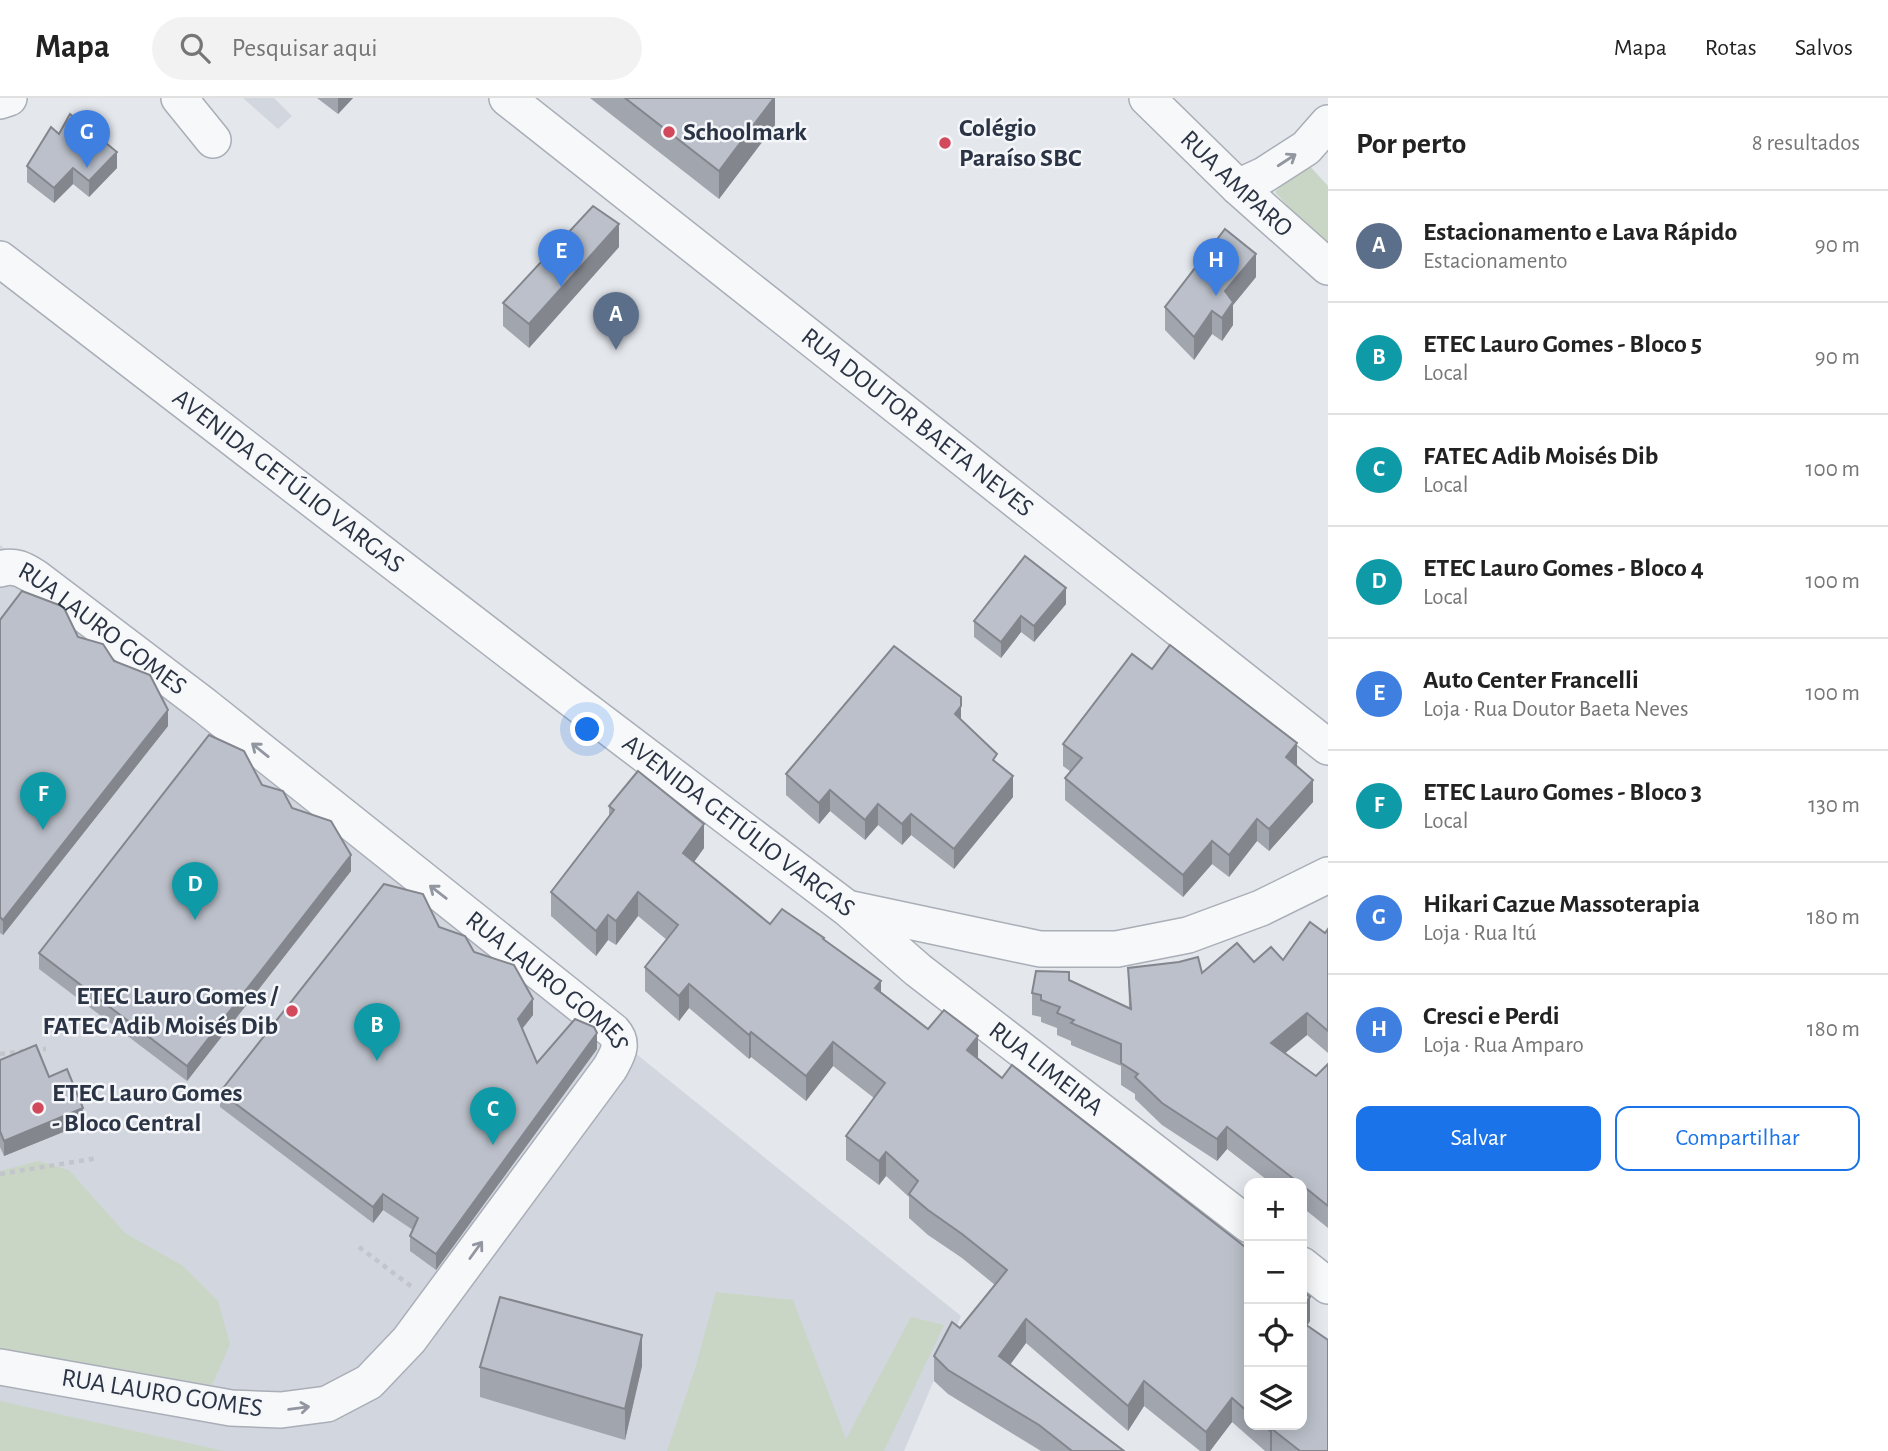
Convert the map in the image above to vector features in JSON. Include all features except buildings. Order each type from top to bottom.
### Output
[{"type":"street","points":[[0,102],[9,98]]},
{"type":"street","points":[[179,98],[213,140]]},
{"type":"street","name":"RUA DOUTOR BAETA NEVES","points":[[507,98],[1328,747]]},
{"type":"street","name":"RUA AMPARO","points":[[1147,98],[1238,187],[1328,267]]},
{"type":"street","points":[[1238,187],[1264,175],[1306,148],[1328,124]]},
{"type":"street","name":"AVENIDA GETÚLIO VARGAS","points":[[0,259],[548,682],[848,909],[1040,949],[1117,949],[1188,935],[1261,908],[1328,875]]},
{"type":"street","name":"RUA LAURO GOMES","points":[[0,569],[20,568],[35,577],[131,649],[617,1035],[620,1045],[610,1068],[409,1340],[369,1382],[327,1404],[281,1410],[231,1408],[0,1367]]},
{"type":"street","name":"RUA LIMEIRA","points":[[848,909],[918,970],[1244,1221]]},
{"type":"street","points":[[1307,1269],[1328,1286]]},
{"type":"path","points":[[0,1054],[46,1049]]},
{"type":"path","points":[[0,1174],[97,1158]]},
{"type":"path","points":[[359,1247],[435,1305]]},
{"type":"shaded area","points":[[243,98],[274,98],[292,116],[278,129]]},
{"type":"shaded area","name":"ETEC Lauro Gomes / FATEC Adib Moisés Dib","points":[[0,545],[205,706],[961,1316],[904,1451],[0,1451]]},
{"type":"green space","points":[[1306,162],[1328,186],[1328,251],[1275,192]]},
{"type":"green space","points":[[38,1161],[69,1170],[125,1233],[183,1266],[218,1301],[230,1344],[212,1385],[0,1348],[0,1171]]},
{"type":"green space","points":[[716,1292],[793,1300],[846,1439],[911,1317],[944,1325],[884,1451],[667,1451],[696,1366]]},
{"type":"green space","points":[[0,1401],[224,1451],[0,1451]]},
{"type":"place","name":"Schoolmark","points":[[669,132]]},
{"type":"place","name":"Colégio Paraíso SBC","points":[[945,143]]},
{"type":"place","name":"Hikari Cazue Massoterapia","points":[[87,168]]},
{"type":"place","name":"Auto Center Francelli","points":[[561,287]]},
{"type":"place","name":"Cresci e Perdi","points":[[1216,296]]},
{"type":"place","name":"Estacionamento e Lava Rápido","points":[[616,350]]},
{"type":"place","name":"ETEC Lauro Gomes - Bloco 3","points":[[43,830]]},
{"type":"place","name":"ETEC Lauro Gomes - Bloco 4","points":[[195,920]]},
{"type":"place","name":"ETEC Lauro Gomes / FATEC Adib Moisés Dib","points":[[292,1011]]},
{"type":"place","name":"ETEC Lauro Gomes - Bloco 5","points":[[377,1061]]},
{"type":"place","name":"ETEC Lauro Gomes - Bloco Central","points":[[38,1108]]},
{"type":"place","name":"FATEC Adib Moisés Dib","points":[[493,1145]]}]
